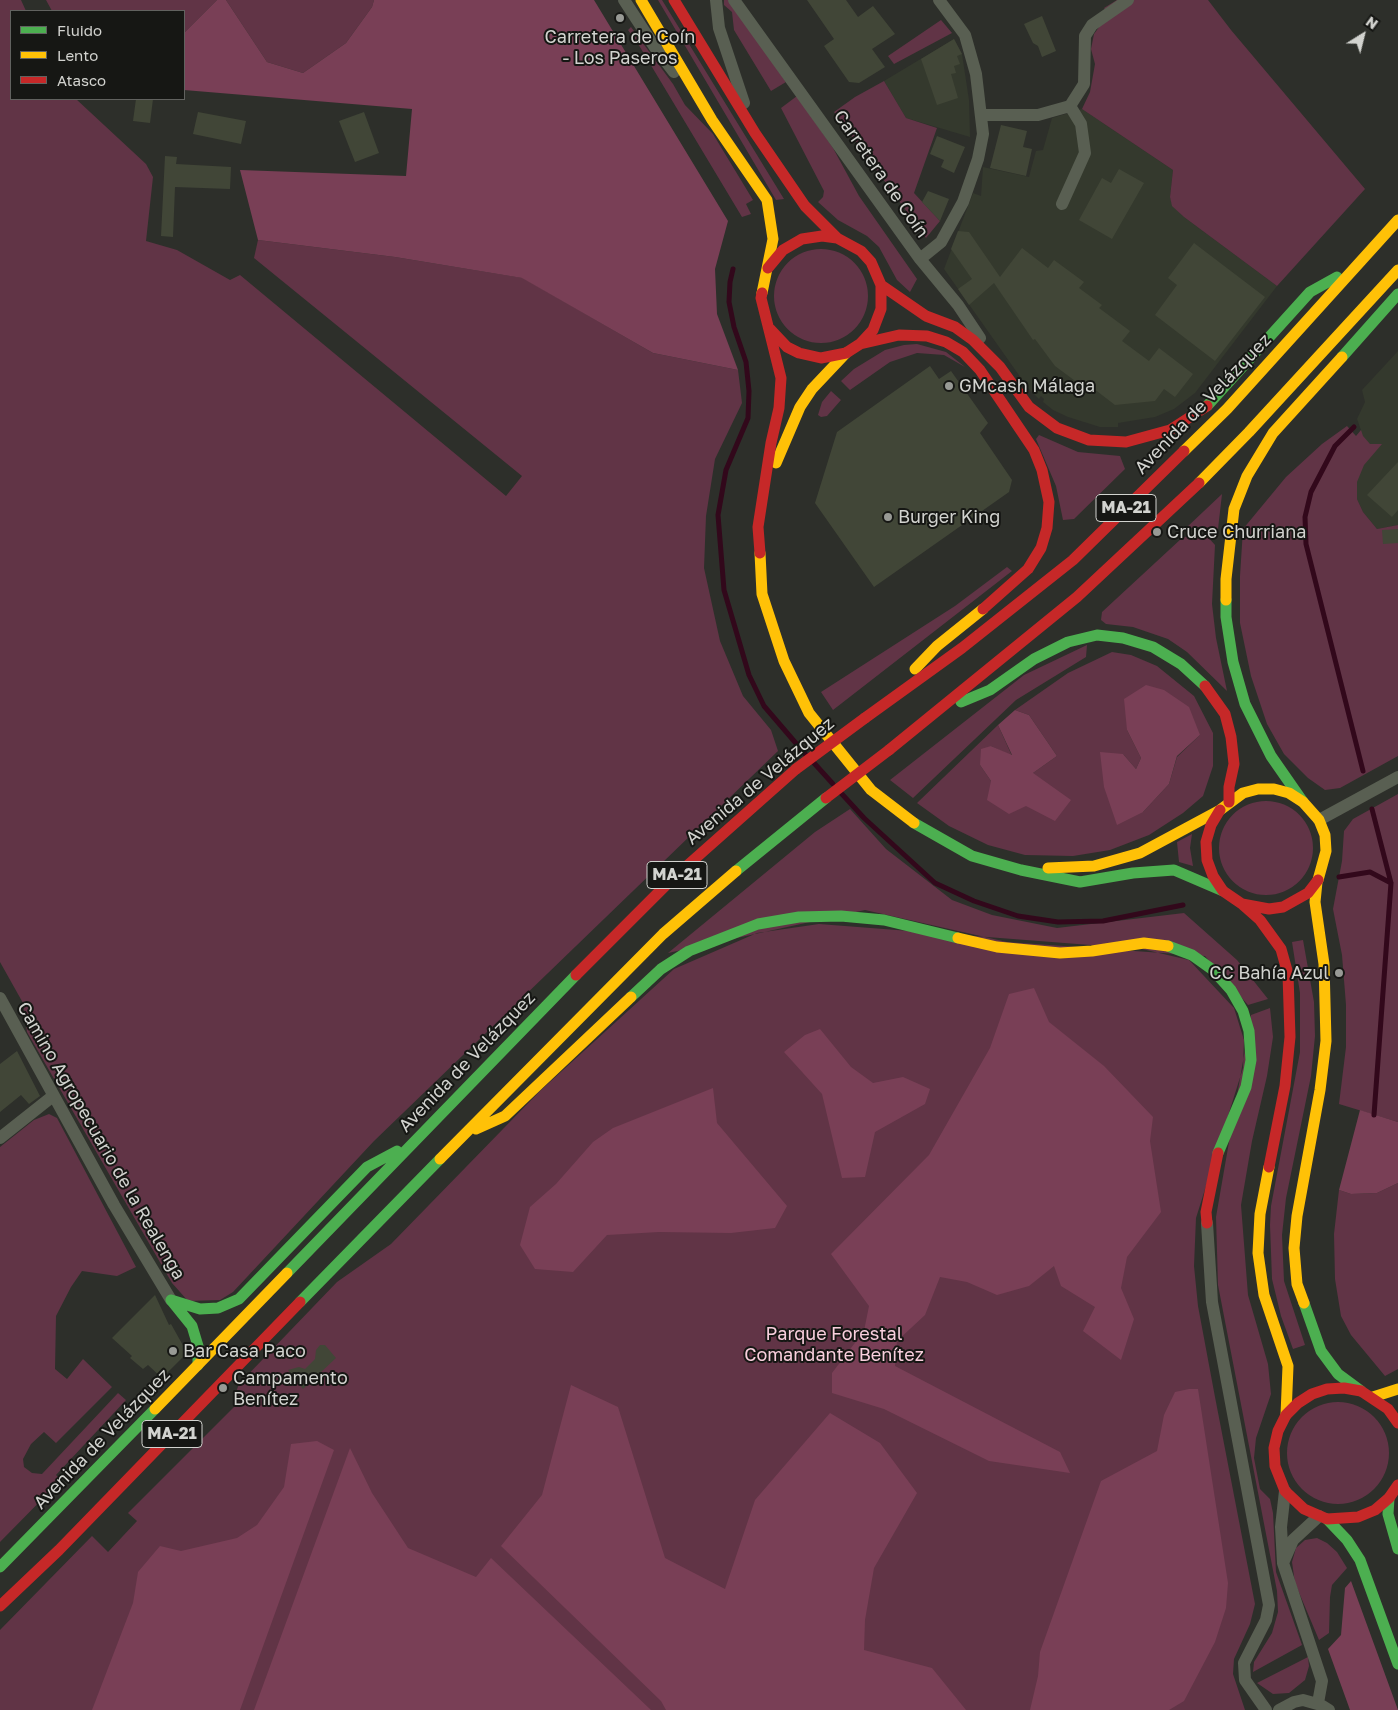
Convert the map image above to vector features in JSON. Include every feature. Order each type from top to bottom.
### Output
[{"type":"main road","points":[[641,0],[712,120],[767,200],[772,231],[768,268],[762,284],[760,298],[782,378],[780,408],[771,443],[758,526],[762,594],[784,661],[810,713],[871,790],[920,828],[972,856],[1022,870],[1080,882],[1133,873],[1174,870],[1198,878],[1223,891],[1242,904],[1260,920],[1281,949],[1288,974],[1290,1037],[1285,1086],[1260,1214],[1258,1253],[1264,1295],[1288,1366],[1286,1415]]},
{"type":"main road","points":[[674,0],[754,134],[805,206],[837,238],[853,246],[866,256],[881,285],[881,309],[873,330],[860,344],[846,353],[812,389],[800,407],[765,488]]},
{"type":"main road","name":"Avenida de Velázquez","points":[[0,1567],[416,1141],[563,987],[670,880],[796,769],[962,648],[1073,560],[1227,410],[1398,220]]},
{"type":"main road","points":[[768,268],[783,250],[802,239],[822,236],[837,238]]},
{"type":"main road","points":[[881,285],[926,316],[956,327],[973,340],[1000,368],[1029,407],[1057,428],[1089,440],[1126,442],[1170,430],[1206,407],[1310,292],[1357,265]]},
{"type":"main road","name":"MA-21","points":[[0,1606],[59,1550],[464,1134],[663,934],[750,859],[940,711],[1077,597],[1180,503],[1249,432],[1398,270]]},
{"type":"main road","points":[[1242,904],[1269,909],[1283,907],[1308,892],[1317,882],[1324,867],[1326,851],[1325,835],[1319,820],[1303,802],[1271,756],[1262,739],[1245,704],[1233,662],[1226,617],[1226,579],[1234,509],[1247,476],[1273,433],[1398,294]]},
{"type":"main road","points":[[769,327],[787,347],[798,353],[821,358],[846,353]]},
{"type":"main road","points":[[860,344],[900,335],[926,336],[946,342],[963,352],[980,370],[1034,450],[1042,470],[1049,502],[1045,534],[1041,548],[1028,569],[1002,594],[937,646],[877,710]]},
{"type":"main road","points":[[940,711],[990,690],[1034,658],[1068,642],[1097,635],[1123,638],[1153,647],[1181,664],[1208,688],[1225,714],[1231,737],[1234,764],[1228,786],[1229,802]]},
{"type":"main road","points":[[1022,870],[1094,866],[1140,853],[1220,810],[1243,794],[1258,790],[1274,789],[1289,794],[1303,802]]},
{"type":"main road","points":[[1220,810],[1211,825],[1206,842],[1207,860],[1213,876],[1223,891]]},
{"type":"main road","points":[[1317,882],[1315,902],[1324,964],[1326,1041],[1320,1090],[1297,1216],[1294,1248],[1297,1284],[1321,1351],[1338,1374],[1388,1409],[1398,1423]]},
{"type":"main road","points":[[464,1134],[505,1116],[660,969],[689,951],[720,937],[758,924],[799,917],[841,916],[884,920],[997,946],[1060,952],[1092,951],[1144,943],[1170,946],[1192,956],[1213,970],[1231,990],[1243,1010],[1249,1031],[1251,1060],[1246,1087],[1218,1154],[1206,1212],[1207,1223]]},
{"type":"main road","points":[[171,1300],[200,1309],[218,1308],[239,1299],[367,1167],[416,1141]]},
{"type":"main road","points":[[171,1300],[192,1326],[198,1346],[198,1365]]},
{"type":"main road","points":[[1360,1391],[1344,1388],[1327,1389],[1312,1394],[1298,1403],[1286,1415],[1278,1431],[1274,1448],[1275,1466],[1285,1491],[1295,1502],[1323,1517],[1347,1540],[1360,1560],[1398,1664]]},
{"type":"main road","points":[[1373,1397],[1398,1389]]},
{"type":"main road","points":[[1323,1517],[1358,1517],[1374,1510],[1388,1498],[1398,1485]]},
{"type":"main road","points":[[1388,1498],[1388,1514],[1398,1549]]},
{"type":"street","points":[[624,0],[654,46],[712,120]]},
{"type":"street","points":[[716,0],[719,28],[754,134]]},
{"type":"street","name":"Carretera de Coín","points":[[734,0],[920,259],[958,305],[1000,368]]},
{"type":"street","points":[[920,259],[941,242],[963,202],[978,159],[983,134],[976,74],[965,35],[939,0]]},
{"type":"street","points":[[982,115],[1038,115],[1070,106],[1084,84],[1085,36],[1092,25],[1128,0]]},
{"type":"street","points":[[1062,204],[1085,153],[1080,124],[1070,106]]},
{"type":"street","points":[[1319,820],[1398,777]]},
{"type":"street","name":"Camino Agropecuario de la Realenga","points":[[0,998],[114,1206],[171,1300]]},
{"type":"street","points":[[0,1138],[53,1096]]},
{"type":"street","points":[[1207,1223],[1212,1302],[1268,1605],[1266,1620],[1244,1663],[1245,1680],[1266,1710]]},
{"type":"street","points":[[1279,1710],[1294,1702],[1303,1700],[1323,1707],[1322,1681],[1283,1563],[1281,1527],[1285,1491]]},
{"type":"street","points":[[1283,1563],[1294,1540],[1323,1517]]},
{"type":"shaded area","points":[[217,0],[226,0],[267,62],[303,73],[346,43],[372,7],[374,0],[594,0],[728,221],[715,269],[717,314],[738,370],[653,353],[522,278],[395,257],[258,240],[240,170],[406,176],[412,109],[185,90],[185,32]]},
{"type":"shaded area","points":[[954,39],[962,54],[969,100],[970,137],[906,118],[884,81]]},
{"type":"shaded area","points":[[1082,109],[1173,170],[1170,197],[1173,206],[1184,217],[1277,286],[1195,393],[1174,409],[1155,417],[1118,423],[1118,427],[1100,427],[1068,417],[1053,410],[1043,402],[1044,399],[1041,396],[1039,399],[1028,388],[944,269],[973,193],[981,196],[983,167],[1029,177],[1036,151],[1043,150],[1052,118]]},
{"type":"shaded area","points":[[1398,351],[1398,525],[1377,529],[1363,512],[1357,499],[1357,436],[1361,430],[1357,419],[1365,402],[1362,390]]},
{"type":"shaded area","points":[[1146,685],[1164,690],[1189,707],[1200,735],[1177,756],[1169,784],[1143,812],[1117,825],[1104,787],[1100,752],[1123,754],[1136,769],[1141,758],[1127,730],[1124,699]]},
{"type":"shaded area","points":[[1015,710],[1029,715],[1057,756],[1033,773],[1071,800],[1055,821],[1026,806],[1009,814],[987,800],[991,781],[980,765],[981,749],[991,746],[1012,755],[998,725]]},
{"type":"shaded area","points":[[1034,988],[1049,1022],[1104,1066],[1153,1117],[1150,1141],[1161,1212],[1127,1257],[1121,1288],[1134,1319],[1121,1360],[1083,1331],[1095,1307],[1061,1286],[1054,1266],[1029,1286],[997,1295],[967,1282],[940,1277],[925,1315],[897,1341],[895,1366],[1060,1452],[1070,1473],[989,1461],[884,1409],[832,1393],[832,1373],[864,1331],[869,1306],[831,1254],[929,1155],[990,1048],[1009,994]]},
{"type":"shaded area","points":[[820,1029],[851,1067],[873,1083],[903,1077],[930,1089],[925,1104],[875,1132],[865,1177],[842,1178],[822,1094],[784,1052],[805,1035]]},
{"type":"shaded area","points":[[713,1088],[717,1123],[787,1206],[775,1228],[731,1233],[659,1232],[607,1235],[573,1272],[535,1269],[520,1245],[530,1207],[556,1184],[593,1142],[613,1128]]},
{"type":"shaded area","points":[[1360,1110],[1398,1122],[1398,1183],[1377,1193],[1351,1194],[1339,1190]]},
{"type":"shaded area","points":[[571,1385],[618,1407],[665,1558],[725,1589],[755,1500],[830,1413],[880,1443],[917,1493],[874,1568],[865,1620],[864,1650],[932,1668],[966,1710],[666,1710],[661,1701],[501,1546],[542,1495]]},
{"type":"shaded area","points":[[1198,1389],[1228,1583],[1226,1608],[1215,1642],[1184,1701],[1169,1710],[1030,1710],[1038,1676],[1040,1652],[1101,1481],[1157,1451],[1164,1415],[1175,1392]]},
{"type":"shaded area","points":[[317,1441],[334,1450],[240,1710],[92,1710],[133,1603],[138,1572],[160,1546],[181,1551],[237,1538],[257,1525],[284,1487],[291,1444]]},
{"type":"shaded area","points":[[350,1448],[372,1493],[408,1548],[476,1577],[491,1558],[651,1710],[254,1710]]},
{"type":"shaded area","points":[[1351,1581],[1398,1710],[1350,1710],[1328,1649],[1341,1635],[1345,1588]]},
{"type":"green space","points":[[0,0],[21,0],[26,10],[10,10],[10,100],[77,100],[146,164],[153,177],[146,241],[177,250],[230,280],[240,275],[506,496],[522,476],[254,258],[258,240],[395,257],[523,278],[653,353],[738,370],[742,403],[715,459],[706,516],[704,568],[720,641],[743,696],[771,730],[778,751],[374,1141],[233,1292],[220,1300],[188,1301],[172,1283],[27,1032],[23,1003],[0,962]]},
{"type":"green space","points":[[46,0],[217,0],[185,32],[185,10],[51,10]]},
{"type":"green space","points":[[226,0],[374,0],[372,7],[346,43],[303,73],[267,62]]},
{"type":"green space","points":[[658,0],[662,0],[784,199],[776,200]]},
{"type":"green space","points":[[724,0],[730,0],[786,82],[771,91],[734,30],[732,12],[724,5]]},
{"type":"green space","points":[[1117,0],[1208,0],[1365,189],[1277,286],[1172,206],[1170,197],[1173,170],[1082,109],[1090,92],[1095,64],[1091,49],[1094,34],[1110,16],[1104,8]]},
{"type":"green space","points":[[941,20],[952,33],[894,64],[888,56]]},
{"type":"green space","points":[[631,27],[673,84],[685,105],[713,134],[753,200],[746,204],[751,214],[742,217],[628,30]]},
{"type":"green space","points":[[884,81],[906,118],[937,128],[914,193],[940,221],[926,238],[834,112],[855,97]]},
{"type":"green space","points":[[797,96],[833,148],[859,196],[917,279],[910,292],[897,280],[879,247],[867,236],[838,220],[818,202],[823,197],[824,191],[781,108]]},
{"type":"green space","points":[[821,249],[839,253],[854,263],[864,278],[868,296],[864,314],[854,329],[839,339],[821,343],[803,339],[788,329],[778,314],[774,296],[778,278],[788,263],[803,253]]},
{"type":"green space","points":[[917,344],[946,352],[965,367],[944,355],[917,353],[890,362],[850,390],[841,381],[854,369],[885,350]]},
{"type":"green space","points":[[831,391],[841,400],[827,416],[821,417],[818,415],[822,402]]},
{"type":"green space","points":[[1347,426],[1356,436],[1361,430],[1363,436],[1370,444],[1382,444],[1364,465],[1357,482],[1357,499],[1363,512],[1377,529],[1398,525],[1398,756],[1340,788],[1325,790],[1308,778],[1284,754],[1267,724],[1251,676],[1240,623],[1240,576],[1243,529],[1286,477],[1322,444]]},
{"type":"green space","points":[[1039,435],[1078,452],[1120,456],[1125,469],[1074,519],[1063,520],[1056,486],[1036,439]]},
{"type":"green space","points":[[1222,494],[1218,529],[1204,527],[1186,528]]},
{"type":"green space","points":[[1195,534],[1207,536],[1215,545],[1212,604],[1216,638],[1227,691],[1187,652],[1168,639],[1133,627],[1106,624],[1101,620],[1102,612],[1182,538]]},
{"type":"green space","points":[[1007,567],[1012,571],[833,710],[821,692],[955,606]]},
{"type":"green space","points":[[1087,645],[1086,657],[1016,700],[913,798],[890,780],[1024,675]]},
{"type":"green space","points":[[1112,652],[1131,655],[1157,666],[1194,696],[1213,733],[1213,766],[1203,796],[1183,813],[1149,835],[1110,850],[1073,856],[1025,855],[988,845],[949,826],[917,803],[998,725],[1012,756],[991,746],[980,765],[991,781],[1033,773],[1057,756],[1029,715],[1015,710],[1068,673]],"holes":[[[1127,730],[1200,735],[1177,757],[1169,784],[1143,812],[1123,754],[1136,769],[1141,758]]]},
{"type":"green space","points":[[1398,794],[1398,1122],[1339,1104],[1346,1047],[1346,1005],[1342,955],[1333,909],[1342,861],[1344,831],[1353,819]]},
{"type":"green space","points":[[1266,801],[1284,804],[1299,815],[1310,830],[1313,848],[1310,866],[1299,881],[1284,892],[1266,895],[1248,892],[1233,881],[1222,866],[1219,848],[1222,830],[1233,815],[1248,804]]},
{"type":"green space","points":[[850,809],[886,849],[952,900],[992,915],[1057,928],[1184,913],[1237,960],[1268,999],[1248,1005],[1205,956],[1007,942],[865,910],[668,953],[815,832]]},
{"type":"green space","points":[[1192,834],[1190,848],[1193,866],[1179,862],[1177,842]]},
{"type":"green space","name":"Parque Forestal Comandante Benítez","points":[[819,924],[1142,949],[1189,960],[1234,1008],[1244,1040],[1243,1068],[1196,1218],[1194,1266],[1198,1306],[1255,1604],[1250,1624],[1234,1659],[1233,1674],[1245,1710],[0,1710],[0,1630],[92,1536],[108,1552],[137,1521],[128,1513],[234,1407],[233,1400],[239,1384],[337,1282],[391,1244],[540,1091],[674,969],[757,933]]},
{"type":"green space","points":[[1303,940],[1314,1002],[1315,1036],[1311,1076],[1286,1198],[1282,1235],[1284,1281],[1305,1345],[1293,1349],[1281,1316],[1272,1279],[1270,1225],[1271,1206],[1300,1052],[1300,993],[1292,942]]},
{"type":"green space","points":[[1270,1008],[1273,1037],[1241,1205],[1248,1295],[1268,1364],[1271,1394],[1256,1438],[1254,1458],[1260,1489],[1270,1499],[1273,1513],[1276,1572],[1302,1645],[1253,1672],[1254,1662],[1272,1633],[1278,1612],[1277,1591],[1218,1285],[1216,1217],[1251,1015]]},
{"type":"green space","points":[[49,1114],[57,1118],[136,1267],[117,1276],[82,1271],[71,1287],[56,1316],[55,1369],[67,1379],[83,1359],[112,1387],[56,1443],[44,1432],[31,1444],[23,1459],[24,1467],[32,1473],[42,1474],[118,1393],[126,1400],[56,1475],[61,1480],[0,1542],[0,1147],[34,1120]]},
{"type":"green space","points":[[1398,1183],[1398,1369],[1385,1376],[1351,1335],[1341,1316],[1335,1279],[1334,1234],[1339,1190],[1351,1194],[1377,1193]]},
{"type":"green space","points":[[1338,1402],[1358,1406],[1374,1417],[1385,1433],[1389,1453],[1385,1473],[1374,1489],[1358,1500],[1338,1504],[1318,1500],[1302,1489],[1291,1473],[1287,1453],[1291,1433],[1302,1417],[1318,1406]]},
{"type":"green space","points":[[1317,1538],[1327,1543],[1337,1552],[1347,1568],[1332,1585],[1329,1633],[1319,1640],[1295,1583],[1292,1562],[1296,1548],[1305,1540]]},
{"type":"green space","points":[[1308,1657],[1309,1666],[1305,1680],[1289,1693],[1273,1694],[1257,1683]]},
{"type":"building","points":[[807,0],[846,0],[858,17],[873,6],[895,34],[872,49],[885,67],[859,83],[849,82],[824,46],[834,39]]},
{"type":"building","points":[[1042,16],[1056,51],[1042,57],[1038,46],[1033,43],[1024,24]]},
{"type":"building","points":[[954,39],[962,54],[957,56],[960,64],[954,66],[956,73],[951,74],[958,98],[937,105],[921,59]]},
{"type":"building","points":[[136,100],[153,100],[150,123],[133,121]]},
{"type":"building","points":[[198,112],[246,121],[241,144],[193,134]]},
{"type":"building","points":[[364,112],[379,153],[355,162],[339,121]]},
{"type":"building","points":[[1001,125],[1027,131],[1023,147],[1032,149],[1026,176],[990,168]]},
{"type":"building","points":[[937,136],[965,147],[954,173],[941,167],[944,160],[930,154]]},
{"type":"building","points":[[165,156],[177,157],[176,164],[231,167],[230,189],[175,187],[173,237],[161,236]]},
{"type":"building","points":[[1119,169],[1144,183],[1112,239],[1079,220],[1102,178],[1111,183]]},
{"type":"building","points":[[928,191],[949,199],[940,221],[922,202]]},
{"type":"building","points":[[958,231],[969,232],[1000,277],[1022,248],[1048,268],[1054,260],[1084,282],[1079,288],[1102,305],[1099,308],[1130,331],[1122,341],[1149,361],[1159,348],[1193,374],[1175,397],[1164,389],[1155,401],[1115,405],[1089,385],[1086,389],[1055,366],[1035,339],[1033,340],[994,283],[969,305],[958,289],[972,279],[951,249]]},
{"type":"building","points":[[1194,243],[1265,297],[1215,361],[1155,315],[1177,285],[1168,278]]},
{"type":"building","points":[[930,366],[939,379],[951,371],[988,423],[980,433],[1012,480],[1009,492],[874,587],[815,503],[837,432]]},
{"type":"building","points":[[1398,462],[1398,510],[1392,517],[1367,495]]},
{"type":"building","points":[[1398,529],[1398,543],[1383,544],[1382,530]]},
{"type":"building","points":[[17,1051],[40,1096],[29,1104],[21,1095],[0,1112],[0,1064]]},
{"type":"building","points":[[155,1295],[169,1325],[171,1324],[185,1349],[185,1355],[162,1378],[148,1365],[143,1369],[112,1338]]},
{"type":"building","points":[[320,1345],[325,1345],[336,1358],[303,1389],[288,1370],[299,1367],[305,1369],[315,1359],[316,1350]]},
{"type":"waterway","points":[[733,269],[729,302],[734,327],[746,362],[749,391],[748,418],[726,470],[718,515],[724,590],[749,675],[764,706],[806,755]]},
{"type":"waterway","points":[[1354,427],[1335,446],[1311,492],[1305,517],[1306,544],[1363,771]]},
{"type":"waterway","points":[[814,763],[833,784]]},
{"type":"waterway","points":[[841,793],[864,818],[935,883],[974,901],[1018,916],[1058,922],[1103,921],[1183,905]]},
{"type":"waterway","points":[[1372,809],[1391,883],[1374,1115]]},
{"type":"waterway","points":[[1339,877],[1370,872],[1391,883]]},
{"type":"traffic: fast","points":[[1207,406],[1310,292],[1337,277]]},
{"type":"traffic: fast","points":[[1342,357],[1398,294]]},
{"type":"traffic: fast","points":[[1226,600],[1226,617],[1233,662],[1245,704],[1271,756],[1303,802]]},
{"type":"traffic: fast","points":[[961,702],[990,690],[1034,659],[1068,642],[1097,635],[1123,638],[1153,647],[1181,664],[1205,686]]},
{"type":"traffic: fast","points":[[736,871],[826,798]]},
{"type":"traffic: fast","points":[[914,823],[972,856],[1021,870],[1080,882],[1133,873],[1174,870],[1223,891]]},
{"type":"traffic: fast","points":[[631,997],[661,969],[689,951],[758,924],[799,917],[841,916],[884,920],[958,938]]},
{"type":"traffic: fast","points":[[1168,946],[1192,955],[1213,970],[1231,990],[1243,1011],[1249,1031],[1251,1060],[1246,1087],[1218,1153]]},
{"type":"traffic: fast","points":[[287,1273],[576,975]]},
{"type":"traffic: fast","points":[[171,1300],[200,1309],[218,1308],[239,1299],[367,1167],[397,1151]]},
{"type":"traffic: fast","points":[[300,1302],[440,1159]]},
{"type":"traffic: fast","points":[[171,1300],[192,1326],[198,1346],[198,1365]]},
{"type":"traffic: fast","points":[[1304,1303],[1321,1351],[1338,1374],[1361,1391]]},
{"type":"traffic: fast","points":[[0,1567],[155,1409]]},
{"type":"traffic: fast","points":[[1389,1498],[1388,1514],[1398,1549]]},
{"type":"traffic: fast","points":[[1327,1519],[1347,1540],[1360,1560],[1398,1664]]},
{"type":"traffic: slow","points":[[641,0],[712,120],[767,200],[773,239],[762,293]]},
{"type":"traffic: slow","points":[[1184,451],[1227,409],[1398,220]]},
{"type":"traffic: slow","points":[[1199,483],[1249,432],[1398,270]]},
{"type":"traffic: slow","points":[[776,463],[800,407],[812,389],[846,353]]},
{"type":"traffic: slow","points":[[1226,600],[1226,579],[1234,509],[1247,476],[1273,433],[1342,357]]},
{"type":"traffic: slow","points":[[760,553],[762,594],[784,661],[809,713],[871,790],[914,823]]},
{"type":"traffic: slow","points":[[915,669],[937,646],[983,609]]},
{"type":"traffic: slow","points":[[1048,868],[1094,866],[1140,853],[1220,810],[1243,793],[1258,789],[1274,789],[1289,793],[1303,802],[1319,820],[1325,835],[1326,851],[1318,880]]},
{"type":"traffic: slow","points":[[440,1159],[663,934],[736,871]]},
{"type":"traffic: slow","points":[[1304,1303],[1297,1284],[1294,1248],[1297,1216],[1320,1090],[1326,1041],[1324,964],[1315,902],[1317,882]]},
{"type":"traffic: slow","points":[[958,938],[997,947],[1060,953],[1092,951],[1144,943],[1168,946]]},
{"type":"traffic: slow","points":[[476,1129],[505,1116],[631,997]]},
{"type":"traffic: slow","points":[[1269,1167],[1260,1214],[1258,1253],[1264,1295],[1288,1366],[1286,1415]]},
{"type":"traffic: slow","points":[[155,1409],[287,1273]]},
{"type":"traffic: slow","points":[[1373,1397],[1398,1389]]},
{"type":"traffic: jam","points":[[674,0],[755,133],[805,206],[837,238]]},
{"type":"traffic: jam","points":[[768,268],[783,250],[802,239],[822,236],[837,238],[861,251],[871,262],[881,285],[881,309],[873,330],[860,344],[846,353],[821,358],[799,353],[787,347],[770,329]]},
{"type":"traffic: jam","points":[[881,285],[926,316],[955,327],[973,340],[1000,367],[1029,407],[1057,428],[1089,440],[1126,442],[1170,430],[1207,406]]},
{"type":"traffic: jam","points":[[760,553],[758,527],[771,443],[779,408],[781,378],[761,298],[762,293]]},
{"type":"traffic: jam","points":[[860,344],[899,335],[927,336],[946,342],[963,352],[980,370],[1034,450],[1042,470],[1049,502],[1047,528],[1041,548],[1028,569],[983,609]]},
{"type":"traffic: jam","points":[[865,718],[962,648],[1073,560],[1184,451]]},
{"type":"traffic: jam","points":[[889,750],[1077,597],[1199,483]]},
{"type":"traffic: jam","points":[[1205,686],[1225,714],[1231,737],[1234,764],[1229,787],[1229,802]]},
{"type":"traffic: jam","points":[[796,769],[865,718]]},
{"type":"traffic: jam","points":[[826,798],[889,750]]},
{"type":"traffic: jam","points":[[576,975],[671,880],[796,769]]},
{"type":"traffic: jam","points":[[1220,810],[1211,825],[1206,842],[1207,860],[1213,876],[1223,891],[1242,904],[1269,909],[1283,907],[1308,893],[1318,880]]},
{"type":"traffic: jam","points":[[1243,905],[1260,920],[1281,949],[1288,974],[1290,1037],[1285,1086],[1269,1167]]},
{"type":"traffic: jam","points":[[1207,1223],[1206,1212],[1218,1153]]},
{"type":"traffic: jam","points":[[0,1606],[59,1550],[300,1302]]},
{"type":"traffic: jam","points":[[1398,1423],[1388,1409],[1361,1391],[1344,1388],[1327,1389],[1312,1394],[1298,1403],[1286,1415],[1278,1431],[1274,1448],[1275,1466],[1285,1491],[1304,1509],[1327,1519],[1358,1517],[1375,1510],[1389,1498],[1398,1485]]},
{"type":"place","name":"Carretera de Coín - Los Paseros","points":[[620,18]]},
{"type":"place","name":"GMcash Málaga","points":[[949,386]]},
{"type":"place","name":"Burger King","points":[[888,517]]},
{"type":"place","name":"Cruce Churriana","points":[[1157,532]]},
{"type":"place","name":"CC Bahía Azul","points":[[1339,973]]},
{"type":"place","name":"Bar Casa Paco","points":[[173,1351]]},
{"type":"place","name":"Campamento Benítez","points":[[223,1388]]}]
